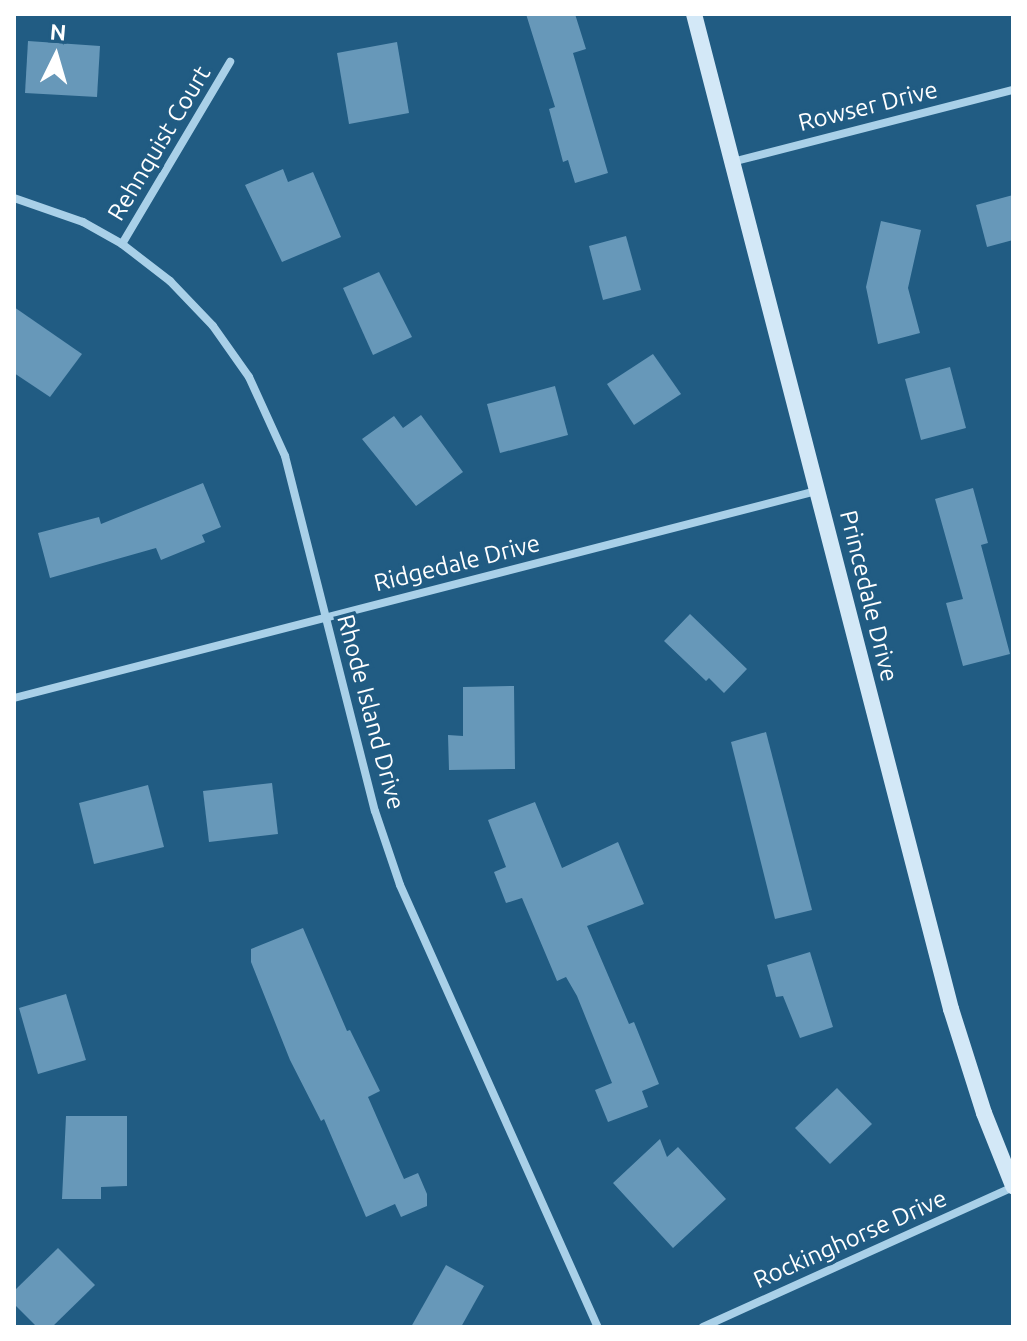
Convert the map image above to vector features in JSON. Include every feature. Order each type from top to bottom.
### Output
[{"type":"street","name":"Princedale Drive","points":[[694,14],[951,1009],[984,1113],[1013,1186]]},
{"type":"street","name":"Rehnquist Court","points":[[122,244],[230,62]]},
{"type":"street","name":"Rowser Drive","points":[[732,162],[1013,90]]},
{"type":"street","name":"Rhode Island Drive","points":[[14,198],[83,222],[122,244],[170,281],[213,326],[249,377],[285,456],[375,811],[400,885],[598,1327]]},
{"type":"street","name":"Ridgedale Drive","points":[[14,698],[817,491]]},
{"type":"street","name":"Rockinghorse Drive","points":[[703,1327],[1013,1186]]},
{"type":"building","points":[[526,14],[575,14],[586,49],[573,53],[608,173],[575,183],[568,160],[563,162],[549,109],[555,107]]},
{"type":"building","points":[[28,41],[100,46],[97,97],[25,93]]},
{"type":"building","points":[[397,42],[409,113],[349,124],[337,53]]},
{"type":"building","points":[[283,169],[288,182],[313,172],[341,237],[282,262],[245,185]]},
{"type":"building","points":[[1013,195],[1013,240],[987,247],[976,205]]},
{"type":"building","points":[[881,221],[921,230],[908,288],[920,333],[878,344],[866,287]]},
{"type":"building","points":[[626,236],[641,290],[603,300],[589,246]]},
{"type":"building","points":[[379,272],[412,337],[373,355],[343,288]]},
{"type":"building","points":[[14,307],[82,354],[50,397],[14,373]]},
{"type":"building","points":[[653,354],[681,394],[634,425],[607,384]]},
{"type":"building","points":[[950,367],[966,428],[921,440],[905,379]]},
{"type":"building","points":[[555,386],[568,435],[500,453],[487,404]]},
{"type":"building","points":[[421,415],[463,472],[416,506],[362,439],[394,416],[403,428]]},
{"type":"building","points":[[203,483],[221,527],[202,535],[205,542],[161,560],[156,548],[50,578],[38,533],[99,517],[101,524]]},
{"type":"building","points":[[973,488],[988,543],[981,545],[1010,654],[963,666],[946,603],[963,599],[935,499]]},
{"type":"building","points":[[690,614],[747,669],[724,693],[709,678],[706,681],[664,641]]},
{"type":"building","points":[[514,686],[515,769],[449,770],[448,735],[463,736],[463,687]]},
{"type":"building","points":[[766,732],[812,910],[775,919],[731,742]]},
{"type":"building","points":[[272,783],[278,834],[209,842],[203,791]]},
{"type":"building","points":[[148,785],[164,847],[94,864],[79,803]]},
{"type":"building","points":[[535,802],[562,868],[618,842],[644,904],[587,926],[629,1024],[634,1022],[659,1084],[642,1091],[648,1107],[608,1122],[595,1090],[612,1083],[577,996],[566,977],[557,981],[522,898],[506,903],[494,872],[506,867],[488,820]]},
{"type":"building","points":[[303,928],[347,1031],[350,1030],[380,1091],[368,1097],[404,1179],[418,1173],[427,1194],[427,1206],[401,1217],[395,1204],[366,1217],[324,1119],[321,1121],[290,1060],[251,962],[251,949]]},
{"type":"building","points":[[810,952],[833,1027],[800,1038],[783,996],[776,997],[767,965]]},
{"type":"building","points":[[66,994],[86,1060],[38,1074],[19,1008]]},
{"type":"building","points":[[837,1088],[872,1124],[830,1164],[795,1128]]},
{"type":"building","points":[[66,1116],[127,1116],[127,1186],[101,1187],[101,1199],[62,1199]]},
{"type":"building","points":[[660,1139],[667,1157],[678,1147],[726,1199],[673,1248],[613,1183]]},
{"type":"building","points":[[58,1248],[95,1285],[52,1327],[37,1327],[14,1304],[14,1291]]},
{"type":"building","points":[[446,1265],[484,1286],[461,1327],[411,1327]]}]
